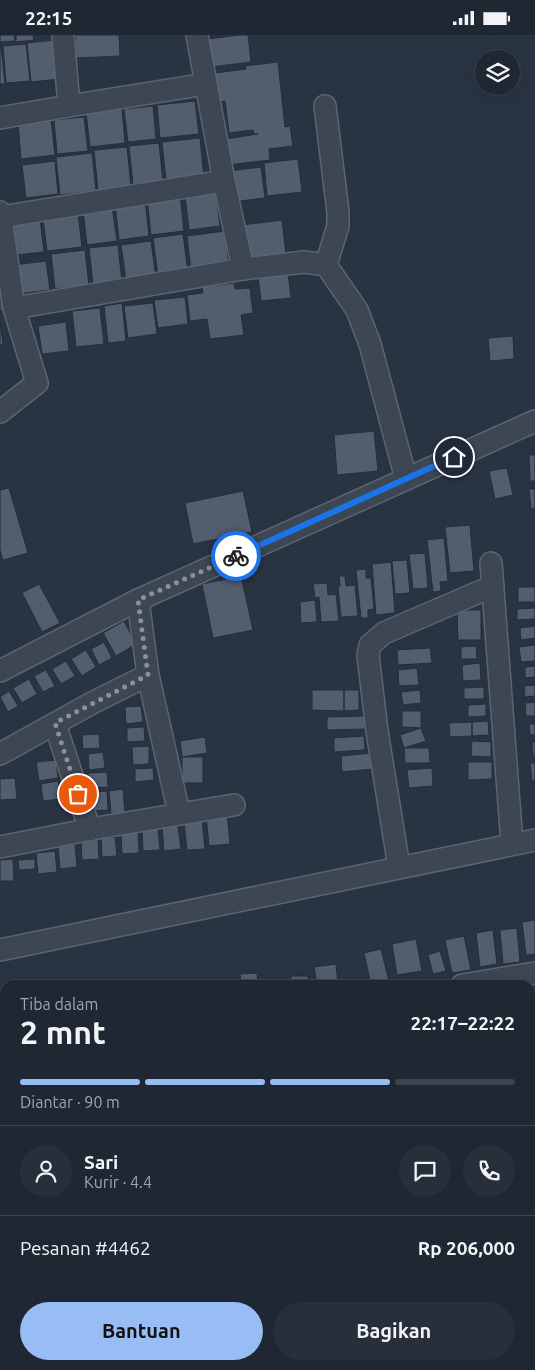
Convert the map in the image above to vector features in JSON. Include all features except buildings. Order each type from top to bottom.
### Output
[{"type":"street","points":[[63,35],[69,106]]},
{"type":"street","points":[[197,35],[224,181],[243,269]]},
{"type":"street","points":[[0,118],[206,84]]},
{"type":"street","points":[[325,106],[338,212],[338,226],[326,265]]},
{"type":"street","points":[[0,412],[38,383],[14,308],[0,214],[224,181]]},
{"type":"street","points":[[14,308],[243,269],[304,262],[326,265],[357,310],[370,344],[406,479]]},
{"type":"street","points":[[0,671],[138,600],[535,421]]},
{"type":"street","points":[[491,563],[512,844]]},
{"type":"street","points":[[399,867],[377,731],[368,655],[370,645],[384,633],[493,586]]},
{"type":"street","points":[[138,600],[148,675],[179,813]]},
{"type":"street","points":[[0,754],[148,675]]},
{"type":"street","points":[[55,723],[90,830]]},
{"type":"street","points":[[0,847],[179,813],[234,805]]},
{"type":"street","points":[[0,950],[535,840]]},
{"type":"street","points":[[492,980],[535,973]]},
{"type":"way so far","points":[[78,794],[55,723],[148,675],[138,600],[236,556]]},
{"type":"route","points":[[236,556],[454,457]]}]
